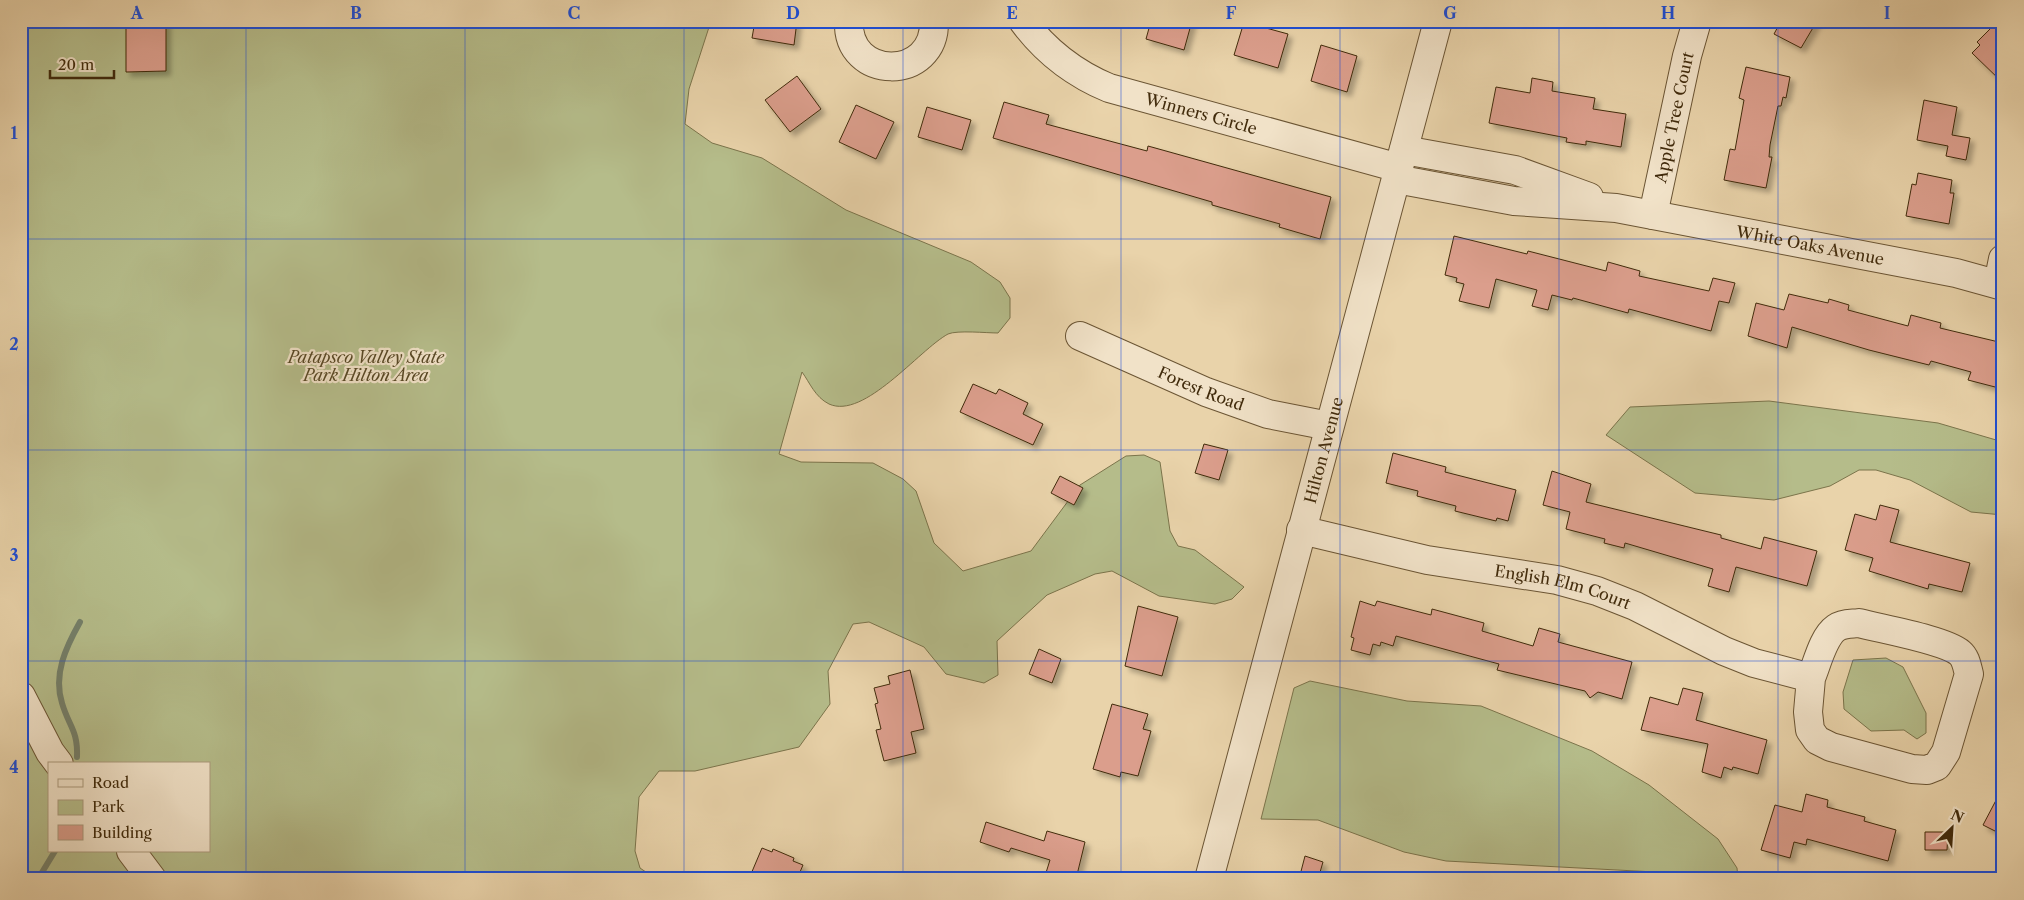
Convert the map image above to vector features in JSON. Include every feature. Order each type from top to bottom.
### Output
[{"type":"street","points":[[849,21],[851,38],[858,51],[875,64],[889,67],[909,63],[921,55],[929,44],[934,21]]},
{"type":"street","name":"Winners Circle","points":[[1023,21],[1060,61],[1083,76],[1109,88],[1400,166]]},
{"type":"street","name":"Hilton Avenue","points":[[1209,879],[1438,21]]},
{"type":"street","name":"Apple Tree Court","points":[[1653,215],[1687,56],[1697,21]]},
{"type":"street","name":"White Oaks Avenue","points":[[1400,166],[1515,170],[1616,208],[1956,273],[2001,276]]},
{"type":"street","name":"Forest Road","points":[[1080,336],[1206,392],[1268,414],[1329,426]]},
{"type":"street","name":"English Elm Court","points":[[1301,530],[1427,560],[1539,577],[1597,591],[1635,606],[1724,651],[1754,663],[1811,678]]},
{"type":"street","points":[[1847,624],[1859,624],[1945,645],[1960,652],[1966,661],[1969,674],[1946,752],[1937,766],[1927,770],[1903,767],[1831,747],[1817,740],[1810,730],[1808,712],[1811,678],[1827,641],[1836,628],[1847,624]]},
{"type":"street","points":[[21,696],[50,752],[58,762]]},
{"type":"street","points":[[133,852],[152,879]]},
{"type":"green space","name":"Patapsco Valley State Park Hilton Area","points":[[21,21],[711,21],[689,89],[685,124],[712,143],[762,158],[846,210],[971,262],[1000,282],[1010,298],[1010,318],[998,333],[965,332],[948,334],[891,381],[858,402],[843,406],[829,404],[816,394],[802,372],[779,454],[801,462],[873,463],[903,479],[916,491],[934,543],[963,571],[1031,551],[1080,485],[1126,456],[1144,455],[1160,462],[1170,531],[1178,546],[1195,550],[1244,587],[1232,599],[1215,604],[1159,596],[1112,571],[1095,574],[1047,595],[997,641],[998,675],[984,683],[946,674],[924,647],[869,622],[853,624],[828,671],[830,704],[799,747],[695,771],[659,771],[639,797],[635,851],[640,868],[656,879],[21,879]]},
{"type":"green space","points":[[1769,401],[1938,423],[2003,442],[2003,515],[1971,512],[1910,480],[1876,470],[1859,470],[1830,486],[1774,500],[1695,493],[1606,435],[1630,407]]},
{"type":"green space","points":[[1886,658],[1903,667],[1926,713],[1926,733],[1917,739],[1904,730],[1871,731],[1844,709],[1843,692],[1853,660]]},
{"type":"green space","points":[[1310,681],[1407,701],[1481,706],[1592,751],[1649,785],[1718,839],[1737,868],[1738,879],[1678,879],[1655,872],[1446,861],[1404,852],[1318,820],[1261,819],[1294,688]]},
{"type":"building","points":[[126,21],[166,21],[166,71],[126,72]]},
{"type":"building","points":[[755,21],[797,21],[794,45],[752,38]]},
{"type":"building","points":[[1151,21],[1192,21],[1184,50],[1146,39]]},
{"type":"building","points":[[1781,21],[1817,21],[1801,48],[1774,34]]},
{"type":"building","points":[[1998,21],[2003,21],[2003,83],[1972,53],[1980,45],[1977,42]]},
{"type":"building","points":[[1244,22],[1288,34],[1278,68],[1234,55]]},
{"type":"building","points":[[1321,45],[1357,56],[1347,92],[1311,81]]},
{"type":"building","points":[[1746,67],[1790,77],[1786,98],[1783,97],[1781,106],[1778,106],[1770,145],[1769,157],[1772,157],[1766,188],[1724,180],[1730,149],[1735,150],[1744,100],[1739,98]]},
{"type":"building","points":[[797,76],[821,109],[790,132],[765,100]]},
{"type":"building","points":[[1532,78],[1553,82],[1552,91],[1595,98],[1593,109],[1626,114],[1621,147],[1586,141],[1586,145],[1566,142],[1567,138],[1489,123],[1496,87],[1530,93]]},
{"type":"building","points":[[1924,100],[1957,107],[1952,135],[1970,138],[1966,160],[1946,156],[1948,146],[1917,140]]},
{"type":"building","points":[[1004,102],[1049,115],[1046,124],[1147,151],[1148,146],[1331,197],[1320,239],[1279,227],[1280,224],[1212,205],[1212,202],[993,138]]},
{"type":"building","points":[[856,105],[894,122],[876,159],[839,142]]},
{"type":"building","points":[[927,107],[971,120],[962,150],[918,137]]},
{"type":"building","points":[[1918,173],[1952,180],[1950,193],[1954,193],[1949,224],[1906,216],[1912,184],[1916,185]]},
{"type":"building","points":[[1454,236],[1527,254],[1528,251],[1606,271],[1608,262],[1640,271],[1639,276],[1709,291],[1713,278],[1735,283],[1729,303],[1719,301],[1711,331],[1629,309],[1628,313],[1573,298],[1572,300],[1552,295],[1548,310],[1532,306],[1537,290],[1496,279],[1489,308],[1459,301],[1464,284],[1456,282],[1457,278],[1445,275]]},
{"type":"building","points":[[1789,294],[1828,303],[1829,299],[1849,305],[1848,310],[1908,326],[1911,315],[1941,323],[1940,328],[2003,343],[2003,385],[2000,385],[1999,388],[1968,380],[1971,372],[1931,361],[1929,365],[1869,350],[1792,327],[1787,348],[1748,336],[1756,303],[1784,310]]},
{"type":"building","points":[[973,384],[996,394],[999,389],[1028,403],[1023,414],[1043,424],[1033,445],[960,412]]},
{"type":"building","points":[[1204,444],[1228,450],[1219,480],[1195,473]]},
{"type":"building","points":[[1393,453],[1446,467],[1445,472],[1516,490],[1508,521],[1497,518],[1496,521],[1455,511],[1456,506],[1417,496],[1418,491],[1386,483]]},
{"type":"building","points":[[1552,471],[1591,484],[1586,502],[1721,535],[1721,538],[1761,549],[1764,537],[1817,551],[1807,586],[1736,567],[1729,592],[1708,586],[1713,569],[1625,543],[1624,548],[1604,543],[1605,539],[1566,529],[1570,512],[1543,505]]},
{"type":"building","points":[[1060,476],[1083,488],[1074,505],[1051,493]]},
{"type":"building","points":[[1880,505],[1899,510],[1890,542],[1970,563],[1962,592],[1929,584],[1928,589],[1869,571],[1873,558],[1845,550],[1855,514],[1876,520]]},
{"type":"building","points":[[1360,601],[1375,606],[1377,601],[1431,615],[1432,609],[1484,623],[1482,631],[1533,646],[1539,628],[1560,634],[1558,642],[1632,662],[1622,699],[1598,692],[1590,698],[1585,691],[1497,670],[1499,664],[1396,636],[1393,646],[1381,642],[1380,646],[1373,644],[1370,655],[1351,650],[1354,638],[1351,637]]},
{"type":"building","points":[[1138,606],[1178,617],[1162,676],[1125,666]]},
{"type":"building","points":[[1039,649],[1061,659],[1052,683],[1029,674]]},
{"type":"building","points":[[910,670],[924,729],[911,732],[916,753],[884,761],[876,730],[881,729],[875,704],[878,703],[874,688],[890,684],[888,676]]},
{"type":"building","points":[[1683,688],[1703,693],[1696,720],[1767,740],[1758,774],[1733,767],[1732,770],[1724,767],[1721,778],[1702,772],[1708,744],[1641,730],[1650,697],[1678,705]]},
{"type":"building","points":[[1112,704],[1148,714],[1143,729],[1151,731],[1138,776],[1121,772],[1120,777],[1093,769]]},
{"type":"building","points":[[2003,787],[2003,835],[1983,825]]},
{"type":"building","points":[[1806,794],[1828,800],[1827,807],[1865,817],[1864,821],[1896,830],[1888,861],[1807,839],[1806,845],[1794,842],[1790,858],[1761,850],[1775,805],[1802,812]]},
{"type":"building","points":[[986,822],[1044,841],[1047,831],[1085,842],[1076,879],[1044,879],[1050,860],[1011,848],[1009,852],[980,842]]},
{"type":"building","points":[[1925,832],[1948,832],[1947,850],[1925,850]]},
{"type":"building","points":[[762,848],[772,852],[773,849],[794,858],[793,861],[803,865],[797,879],[761,879],[751,874]]},
{"type":"building","points":[[1305,856],[1323,862],[1318,879],[1299,879]]},
{"type":"waterway","points":[[77,757],[76,741],[62,703],[59,682],[62,661],[80,622]]},
{"type":"waterway","points":[[38,879],[54,852]]}]
